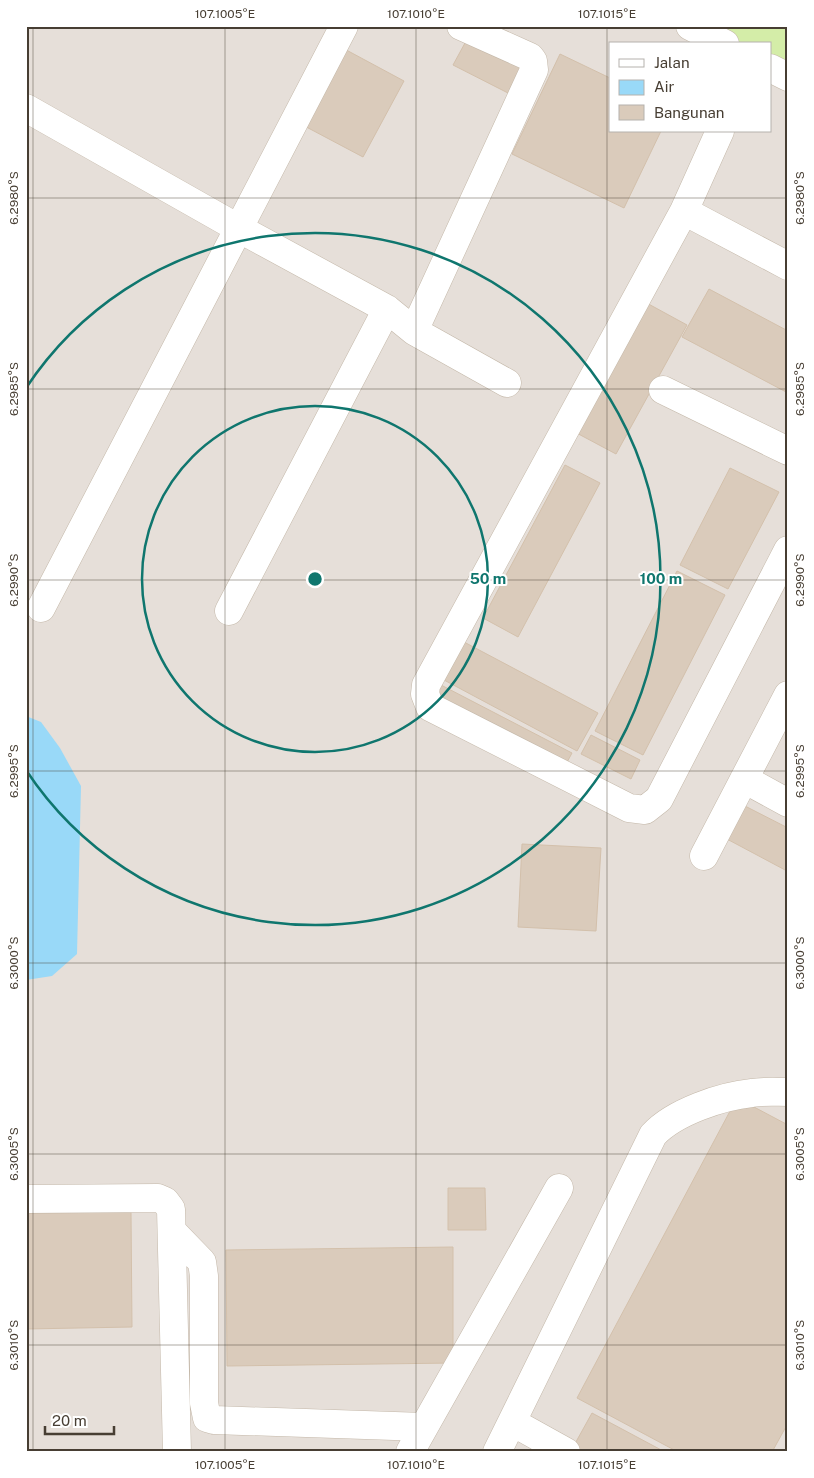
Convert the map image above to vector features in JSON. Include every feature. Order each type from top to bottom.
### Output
[{"type":"street","points":[[41,608],[344,26]]},
{"type":"street","points":[[414,331],[534,70],[533,61],[530,57],[461,26]]},
{"type":"street","points":[[690,26],[721,42]]},
{"type":"street","points":[[772,69],[788,77]]},
{"type":"street","points":[[26,108],[238,228],[387,309],[414,331],[507,383]]},
{"type":"street","points":[[720,132],[684,211],[426,684],[425,694],[430,708],[629,808],[645,810],[659,799],[788,550]]},
{"type":"street","points":[[684,211],[788,266]]},
{"type":"street","points":[[229,611],[387,309]]},
{"type":"street","points":[[664,390],[788,451]]},
{"type":"street","points":[[704,856],[788,695]]},
{"type":"street","points":[[744,779],[788,803]]},
{"type":"street","points":[[497,1452],[653,1135],[662,1125],[680,1115],[724,1100],[753,1092],[788,1092]]},
{"type":"street","points":[[410,1452],[559,1188]]},
{"type":"street","points":[[26,1199],[158,1198],[165,1201],[171,1209],[177,1452]]},
{"type":"street","points":[[172,1231],[202,1262],[204,1403],[207,1418],[214,1420],[424,1427]]},
{"type":"street","points":[[512,1422],[566,1452]]},
{"type":"shaded area","points":[[26,26],[788,26],[788,1452],[26,1452]]},
{"type":"green space","points":[[687,26],[788,26],[788,79],[772,71],[772,42],[716,42]]},
{"type":"water","points":[[26,716],[41,722],[60,748],[81,786],[77,954],[52,976],[26,980]]},
{"type":"building","points":[[471,32],[525,60],[508,93],[453,65]]},
{"type":"building","points":[[337,45],[404,81],[363,157],[295,121]]},
{"type":"building","points":[[560,54],[609,78],[609,132],[661,132],[624,208],[512,154]]},
{"type":"building","points":[[709,289],[788,331],[788,393],[682,337]]},
{"type":"building","points":[[643,301],[687,325],[616,454],[571,430]]},
{"type":"building","points":[[565,465],[600,483],[518,637],[483,618]]},
{"type":"building","points":[[730,468],[779,492],[728,589],[680,565]]},
{"type":"building","points":[[677,571],[725,595],[643,755],[595,731]]},
{"type":"building","points":[[464,642],[598,713],[577,751],[444,680]]},
{"type":"building","points":[[441,685],[572,753],[565,766],[434,698]]},
{"type":"building","points":[[591,735],[640,760],[631,779],[581,754]]},
{"type":"building","points":[[743,805],[788,828],[787,871],[725,838]]},
{"type":"building","points":[[522,844],[601,848],[596,931],[518,927]]},
{"type":"building","points":[[737,1098],[788,1125],[788,1423],[772,1452],[678,1452],[577,1398]]},
{"type":"building","points":[[448,1188],[485,1188],[486,1230],[448,1230]]},
{"type":"building","points":[[131,1212],[132,1327],[26,1329],[26,1213]]},
{"type":"building","points":[[453,1247],[453,1363],[227,1366],[226,1250]]},
{"type":"building","points":[[592,1413],[665,1452],[577,1452],[572,1449]]}]
